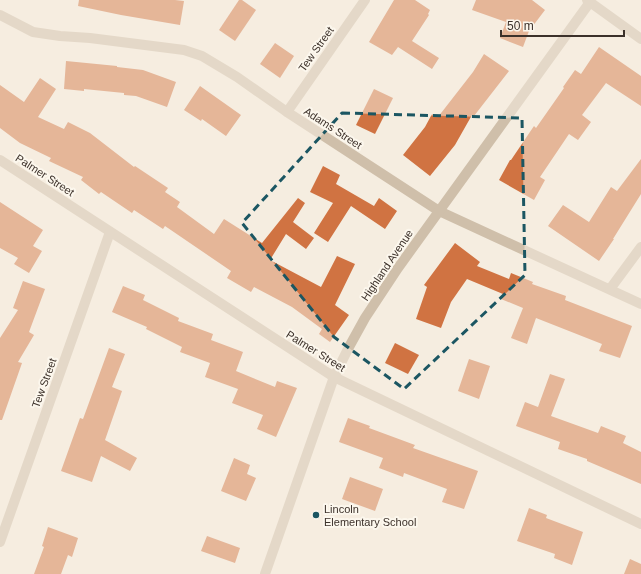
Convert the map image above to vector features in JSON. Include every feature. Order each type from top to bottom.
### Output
[{"type":"street","name":"Tew Street","points":[[287,112],[365,0]]},
{"type":"street","points":[[588,1],[641,39]]},
{"type":"street","name":"Highland Avenue","points":[[266,574],[334,378],[349,347],[383,289],[588,1]]},
{"type":"street","name":"Adams Street","points":[[0,15],[33,32],[184,50],[202,56],[237,77],[287,112],[439,211],[641,304]]},
{"type":"street","name":"Palmer Street","points":[[0,160],[334,378],[641,524]]},
{"type":"street","name":"Tew Street","points":[[0,542],[110,232]]},
{"type":"street","points":[[610,289],[641,247]]},
{"type":"highlighted area","points":[[342,113],[522,118],[525,275],[404,389],[334,337],[242,223]]},
{"type":"building","points":[[79,0],[184,1],[180,25],[78,6]]},
{"type":"building","points":[[239,0],[242,0],[256,10],[235,41],[219,30]]},
{"type":"building","points":[[394,0],[415,0],[430,10],[429,15],[412,41],[439,58],[432,69],[398,47],[392,55],[369,42]]},
{"type":"building","points":[[476,0],[532,0],[545,10],[529,31],[523,47],[500,38],[506,22],[472,10]]},
{"type":"building","points":[[275,43],[294,56],[280,78],[260,64]]},
{"type":"building","points":[[599,47],[641,76],[641,106],[606,83],[582,115],[591,122],[578,140],[569,134],[540,177],[545,180],[534,200],[499,180],[510,160],[534,126],[536,128],[575,70],[581,74]]},
{"type":"building","points":[[484,54],[509,71],[474,116],[472,115],[455,145],[430,176],[403,155],[425,127],[432,114],[438,117],[473,72]]},
{"type":"building","points":[[66,61],[143,70],[176,82],[167,107],[136,96],[124,95],[124,93],[84,89],[84,91],[64,89]]},
{"type":"building","points":[[40,78],[56,89],[38,117],[64,129],[68,122],[90,133],[134,167],[135,166],[168,188],[165,192],[180,202],[177,207],[214,234],[224,219],[262,243],[298,198],[305,203],[293,222],[314,238],[306,249],[286,234],[270,260],[321,287],[337,256],[355,264],[335,305],[349,315],[330,342],[319,334],[322,329],[292,307],[254,287],[251,292],[227,278],[231,271],[165,226],[163,229],[134,210],[132,213],[101,192],[99,194],[81,180],[83,177],[49,161],[51,158],[20,143],[0,128],[0,85],[24,102]]},
{"type":"building","points":[[200,86],[241,115],[226,136],[202,119],[201,121],[184,110]]},
{"type":"building","points":[[374,89],[393,98],[375,134],[356,125]]},
{"type":"building","points":[[641,159],[641,194],[599,261],[548,226],[563,205],[589,222],[611,187],[617,191]]},
{"type":"building","points":[[323,166],[340,175],[336,184],[374,206],[379,198],[397,211],[385,229],[351,206],[328,242],[314,233],[333,203],[310,192]]},
{"type":"building","points":[[0,202],[43,230],[33,246],[42,251],[29,273],[14,264],[18,258],[0,248]]},
{"type":"building","points":[[455,243],[480,262],[477,266],[509,279],[511,273],[533,282],[532,284],[566,296],[565,300],[632,326],[620,358],[599,351],[602,344],[536,318],[527,344],[511,338],[523,308],[501,299],[503,294],[467,279],[451,302],[441,328],[416,319],[427,287],[424,285]]},
{"type":"building","points":[[23,281],[45,289],[29,332],[34,335],[18,362],[22,363],[2,420],[0,420],[0,338],[18,310],[13,308]]},
{"type":"building","points":[[123,286],[145,295],[143,300],[179,318],[178,321],[213,334],[211,340],[243,352],[236,371],[275,387],[277,381],[297,388],[276,437],[257,429],[263,415],[232,403],[238,389],[205,377],[210,363],[180,352],[182,347],[146,329],[147,327],[112,312]]},
{"type":"building","points":[[395,343],[419,355],[408,374],[385,363]]},
{"type":"building","points":[[109,348],[125,354],[112,387],[122,391],[105,440],[137,458],[130,471],[101,456],[92,482],[61,471],[80,418],[83,419]]},
{"type":"building","points":[[469,359],[490,366],[479,399],[458,391]]},
{"type":"building","points":[[550,374],[565,379],[551,416],[598,433],[601,426],[626,436],[623,443],[641,452],[641,484],[587,461],[587,459],[558,449],[560,442],[516,426],[525,402],[538,407]]},
{"type":"building","points":[[348,418],[370,426],[369,428],[415,445],[413,448],[478,471],[464,509],[442,502],[447,489],[404,473],[403,477],[379,468],[383,458],[339,442]]},
{"type":"building","points":[[234,458],[250,465],[247,474],[256,478],[246,501],[221,491]]},
{"type":"building","points":[[350,477],[383,489],[375,511],[342,499]]},
{"type":"building","points":[[529,508],[547,515],[546,518],[583,532],[572,565],[554,558],[555,554],[517,541]]},
{"type":"building","points":[[48,527],[78,538],[72,557],[68,555],[61,574],[34,574],[44,547],[42,546]]},
{"type":"building","points":[[207,536],[240,548],[235,563],[201,551]]},
{"type":"building","points":[[630,559],[641,564],[641,574],[624,574]]},
{"type":"place","name":"Lincoln Elementary School","points":[[316,515]]}]
